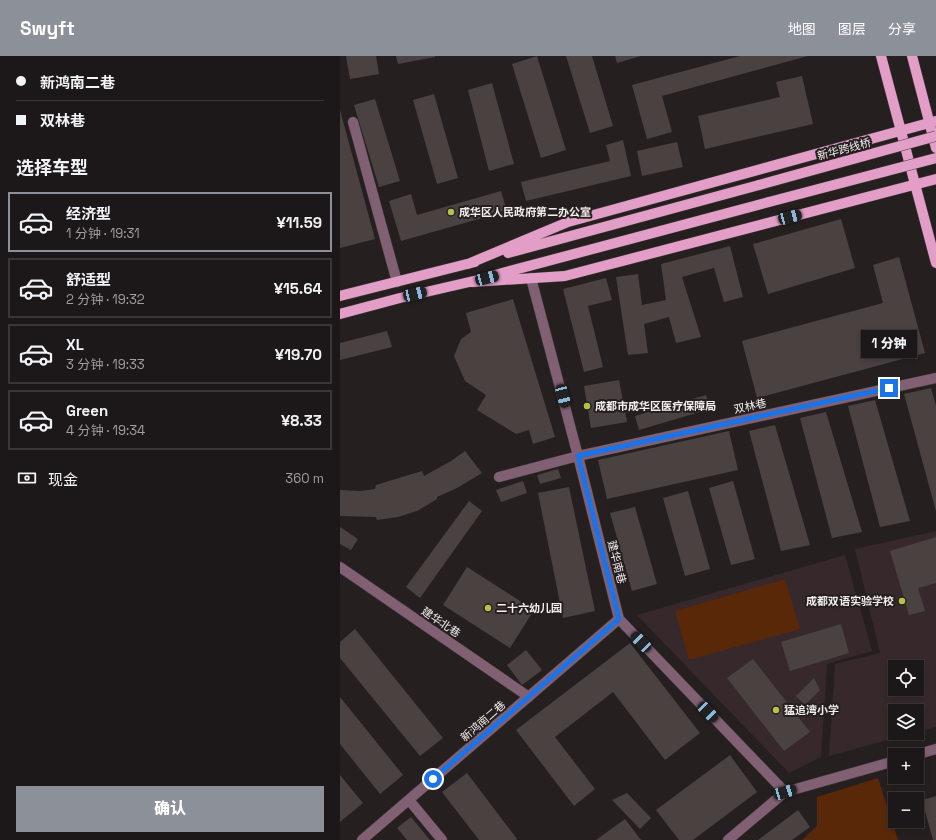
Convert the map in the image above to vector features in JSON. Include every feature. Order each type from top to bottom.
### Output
[{"type":"main road","points":[[881,56],[936,264]]},
{"type":"main road","points":[[912,56],[933,122],[936,148]]},
{"type":"main road","points":[[340,296],[468,264],[568,222],[933,122]]},
{"type":"main road","name":"新华跨线桥","points":[[468,264],[936,136]]},
{"type":"main road","points":[[340,314],[400,298],[472,282],[936,158]]},
{"type":"main road","points":[[472,282],[565,276],[936,179]]},
{"type":"street","points":[[353,122],[397,282]]},
{"type":"street","name":"建华南巷","points":[[531,278],[619,619],[785,792]]},
{"type":"street","name":"双林巷","points":[[499,477],[578,456],[936,378]]},
{"type":"street","name":"建华北巷","points":[[340,567],[529,697]]},
{"type":"street","name":"新鸿南二巷","points":[[362,840],[619,619]]},
{"type":"street","points":[[924,752],[936,749]]},
{"type":"street","points":[[728,840],[785,792],[888,763]]},
{"type":"street","points":[[409,800],[442,840]]},
{"type":"shaded area","name":"成都双语实验学校","points":[[936,531],[936,727],[924,730],[924,704],[888,704],[888,740],[829,756],[835,664],[880,653],[855,549]]},
{"type":"shaded area","name":"猛追湾小学","points":[[845,555],[872,651],[827,664],[821,757],[789,773],[637,615]]},
{"type":"shaded area","points":[[785,579],[800,629],[689,660],[675,611]]},
{"type":"shaded area","points":[[878,778],[888,809],[888,828],[894,828],[898,840],[802,840],[817,826],[817,797]]},
{"type":"building","points":[[346,56],[376,56],[379,74],[350,79]]},
{"type":"building","points":[[396,56],[435,56],[435,57],[398,64]]},
{"type":"building","points":[[537,56],[566,150],[541,158],[512,64]]},
{"type":"building","points":[[566,56],[592,56],[613,126],[590,133]]},
{"type":"building","points":[[615,56],[641,56],[617,63]]},
{"type":"building","points":[[740,56],[808,56],[662,96],[672,132],[647,139],[632,85]]},
{"type":"building","points":[[802,76],[813,124],[705,149],[698,116],[780,97],[776,82]]},
{"type":"building","points":[[492,83],[514,164],[489,171],[468,90]]},
{"type":"building","points":[[434,94],[458,178],[437,184],[413,100]]},
{"type":"building","points":[[375,99],[400,181],[379,187],[354,105]]},
{"type":"building","points":[[340,110],[375,239],[340,248]]},
{"type":"building","points":[[623,140],[631,176],[526,201],[521,182],[610,161],[606,145]]},
{"type":"building","points":[[677,142],[683,167],[642,176],[637,151]]},
{"type":"building","points":[[501,191],[507,211],[401,241],[389,201],[411,194],[417,215]]},
{"type":"building","points":[[841,219],[855,268],[768,294],[753,244]]},
{"type":"building","points":[[730,246],[743,297],[724,302],[714,268],[682,277],[701,337],[676,343],[669,317],[644,324],[648,353],[628,355],[616,277],[638,274],[642,305],[666,300],[661,264]]},
{"type":"building","points":[[899,257],[925,353],[757,398],[742,341],[883,303],[873,265]]},
{"type":"building","points":[[606,278],[612,300],[588,306],[603,367],[584,372],[563,289]]},
{"type":"building","points":[[513,299],[555,437],[533,444],[529,430],[516,434],[477,410],[486,395],[465,381],[454,356],[461,339],[471,332],[466,313]]},
{"type":"building","points":[[387,331],[392,347],[340,360],[340,343]]},
{"type":"building","points":[[619,380],[627,422],[591,428],[584,386]]},
{"type":"building","points":[[931,388],[936,406],[936,511],[904,394]]},
{"type":"building","points":[[706,395],[710,409],[639,430],[635,416]]},
{"type":"building","points":[[875,400],[910,521],[880,527],[848,406]]},
{"type":"building","points":[[826,412],[862,532],[832,538],[800,418]]},
{"type":"building","points":[[775,425],[810,545],[781,551],[749,431]]},
{"type":"building","points":[[729,431],[738,470],[607,499],[598,460]]},
{"type":"building","points":[[465,451],[482,473],[457,488],[437,497],[437,499],[417,511],[398,517],[377,520],[376,517],[340,516],[340,490],[361,491],[375,489],[376,485],[422,471],[424,476],[451,461]]},
{"type":"building","points":[[558,469],[561,478],[540,484],[537,475]]},
{"type":"building","points":[[523,481],[527,493],[501,502],[496,490]]},
{"type":"building","points":[[733,481],[755,559],[731,565],[709,488]]},
{"type":"building","points":[[569,487],[595,611],[563,618],[538,493]]},
{"type":"building","points":[[688,491],[710,569],[685,576],[663,498]]},
{"type":"building","points":[[469,501],[482,511],[420,598],[406,587]]},
{"type":"building","points":[[635,507],[657,584],[632,591],[610,513]]},
{"type":"building","points":[[340,527],[358,539],[351,550],[340,544]]},
{"type":"building","points":[[936,537],[936,583],[918,588],[925,611],[909,615],[890,551]]},
{"type":"building","name":"二十六幼儿园","points":[[467,567],[534,610],[510,648],[443,605]]},
{"type":"building","points":[[841,624],[849,653],[790,671],[781,642]]},
{"type":"building","points":[[355,629],[443,738],[420,756],[340,658],[340,642]]},
{"type":"building","points":[[630,643],[700,733],[665,760],[613,692],[555,737],[595,789],[574,806],[516,730]]},
{"type":"building","points":[[526,650],[542,670],[522,685],[507,665]]},
{"type":"building","points":[[753,659],[810,732],[784,751],[727,678]]},
{"type":"building","points":[[814,678],[820,690],[805,705],[796,696]]},
{"type":"building","points":[[340,697],[403,775],[380,794],[340,744]]},
{"type":"building","points":[[730,755],[757,792],[693,840],[679,840],[656,810]]},
{"type":"building","points":[[467,773],[517,839],[516,840],[479,840],[442,792]]},
{"type":"building","points":[[340,775],[363,803],[340,822]]},
{"type":"building","points":[[627,793],[651,818],[640,829],[612,800]]},
{"type":"building","points":[[936,796],[936,840],[933,840],[924,807],[924,799]]},
{"type":"building","points":[[798,810],[810,827],[792,840],[758,840]]},
{"type":"building","points":[[411,817],[430,840],[407,840],[397,828]]},
{"type":"building","points":[[625,819],[641,840],[596,840]]},
{"type":"place","name":"成华区人民政府第二办公室","points":[[451,212]]},
{"type":"place","name":"成都市成华区医疗保障局","points":[[587,406]]},
{"type":"place","name":"成都双语实验学校","points":[[902,601]]},
{"type":"place","name":"二十六幼儿园","points":[[488,608]]},
{"type":"place","name":"猛追湾小学","points":[[776,710]]},
{"type":"route","points":[[433,779],[619,619],[578,456],[889,388]]}]
